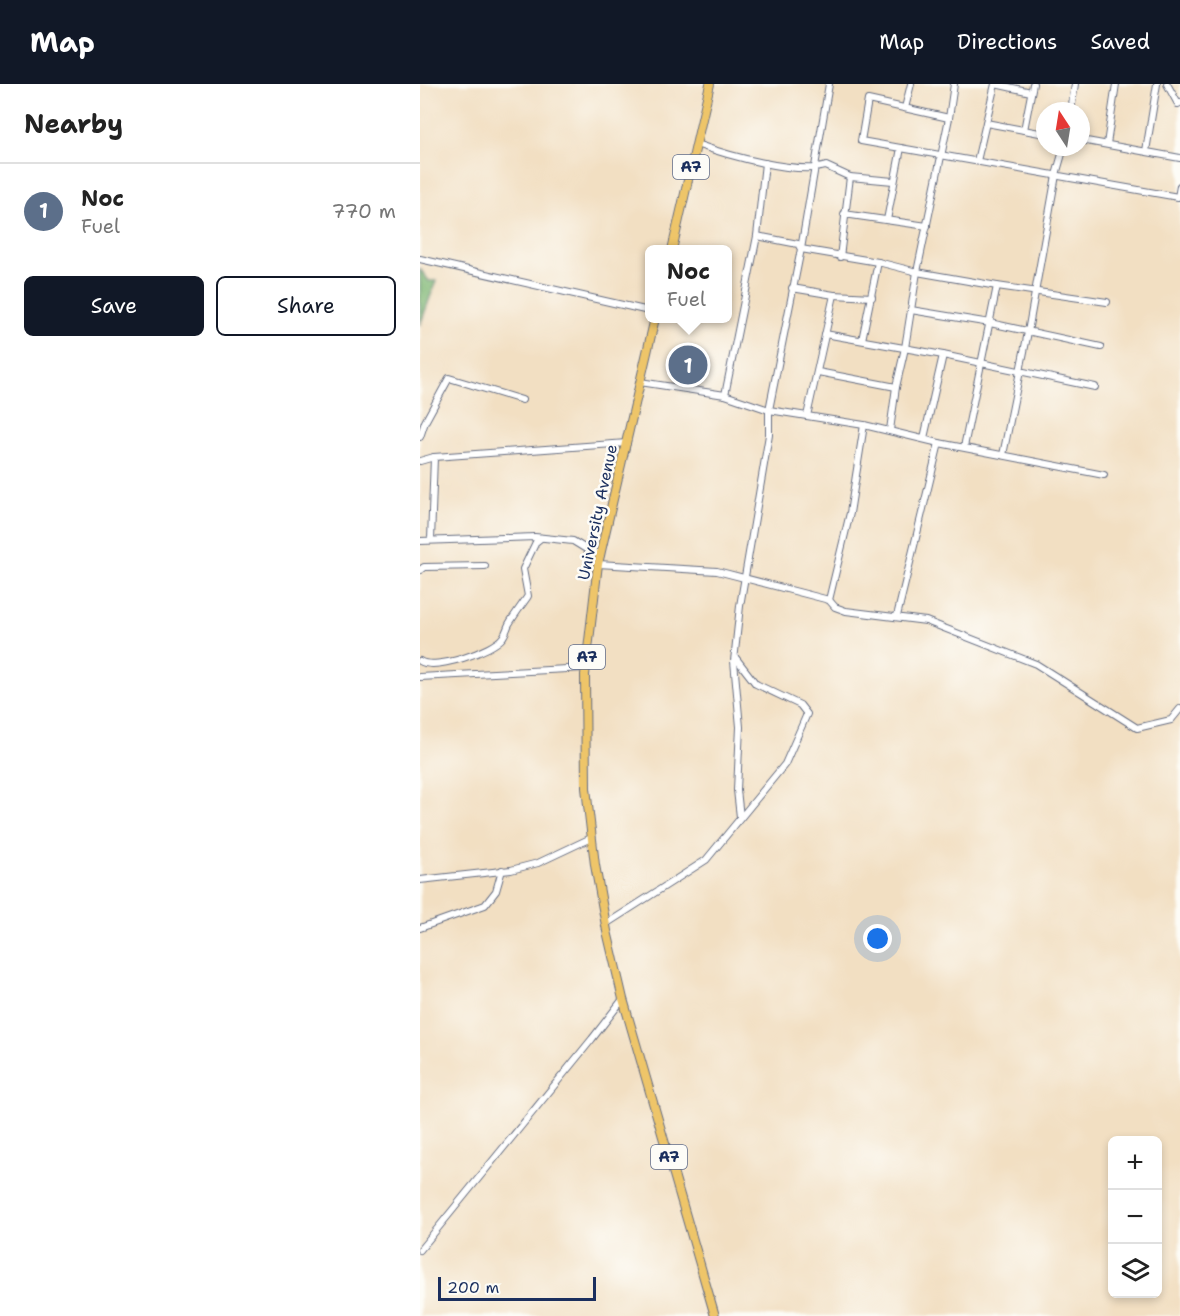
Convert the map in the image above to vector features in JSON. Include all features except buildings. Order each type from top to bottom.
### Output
[{"type":"highway","name":"A7","points":[[673,245],[710,84]]},
{"type":"highway","name":"University Avenue","points":[[623,999],[606,924],[591,838],[586,788],[586,668],[599,560],[654,323]]},
{"type":"highway","name":"A7","points":[[623,999],[715,1316]]},
{"type":"street","points":[[740,817],[737,790],[740,727],[735,657],[744,578],[769,435],[769,410],[816,169],[829,84]]},
{"type":"street","points":[[905,108],[911,84]]},
{"type":"street","points":[[890,430],[917,272],[950,118],[954,84]]},
{"type":"street","points":[[977,161],[995,84],[1031,92]]},
{"type":"street","points":[[1024,130],[1033,84]]},
{"type":"street","points":[[1072,102],[1075,84]]},
{"type":"street","points":[[1107,144],[1116,84]]},
{"type":"street","points":[[1146,151],[1157,84]]},
{"type":"street","points":[[1167,84],[1179,104],[1180,112]]},
{"type":"street","points":[[950,118],[868,100],[861,141],[942,153],[1178,197],[1180,186]]},
{"type":"street","points":[[986,123],[1036,132]]},
{"type":"street","points":[[1090,141],[1180,158]]},
{"type":"street","points":[[696,144],[727,155],[765,163],[816,169],[826,166],[850,177],[893,182]]},
{"type":"street","points":[[887,220],[901,148]]},
{"type":"street","points":[[1003,455],[1061,156]]},
{"type":"street","points":[[725,395],[757,236],[765,163]]},
{"type":"street","points":[[840,257],[850,177]]},
{"type":"street","points":[[844,214],[927,226]]},
{"type":"street","points":[[757,236],[798,244],[801,249],[878,262],[917,272],[1107,302]]},
{"type":"street","points":[[420,259],[645,310]]},
{"type":"street","points":[[862,340],[878,262]]},
{"type":"street","points":[[964,447],[998,286]]},
{"type":"street","points":[[792,288],[834,296],[872,297]]},
{"type":"street","points":[[807,416],[834,296]]},
{"type":"street","points":[[911,310],[990,323],[1101,346]]},
{"type":"street","points":[[825,334],[943,355],[1095,387]]},
{"type":"street","points":[[924,438],[943,355]]},
{"type":"street","points":[[818,372],[896,387]]},
{"type":"street","points":[[420,437],[425,422],[449,378],[522,400]]},
{"type":"street","points":[[640,382],[725,395],[769,410],[890,430],[939,443],[1104,475]]},
{"type":"street","points":[[829,600],[850,513],[864,425]]},
{"type":"street","points":[[420,461],[434,457],[627,442]]},
{"type":"street","points":[[897,616],[939,443]]},
{"type":"street","points":[[431,540],[434,457]]},
{"type":"street","points":[[420,661],[425,664],[453,661],[490,648],[503,637],[528,596],[523,568],[536,542],[541,538]]},
{"type":"street","points":[[420,541],[541,538],[573,541],[599,560],[717,571],[829,600],[835,607],[846,611],[926,621],[1036,664],[1137,728],[1171,720],[1180,709]]},
{"type":"street","points":[[420,570],[424,567],[485,566]]},
{"type":"street","points":[[606,924],[706,860],[785,764],[807,714],[800,705],[756,684],[735,657]]},
{"type":"street","points":[[420,677],[586,668]]},
{"type":"street","points":[[420,880],[538,863],[591,838]]},
{"type":"street","points":[[420,928],[485,905],[496,891],[502,870]]},
{"type":"street","points":[[420,1250],[623,999]]},
{"type":"green space","points":[[420,269],[429,281],[436,281],[420,325]]},
{"type":"place","name":"Noc","points":[[688,365]]}]
